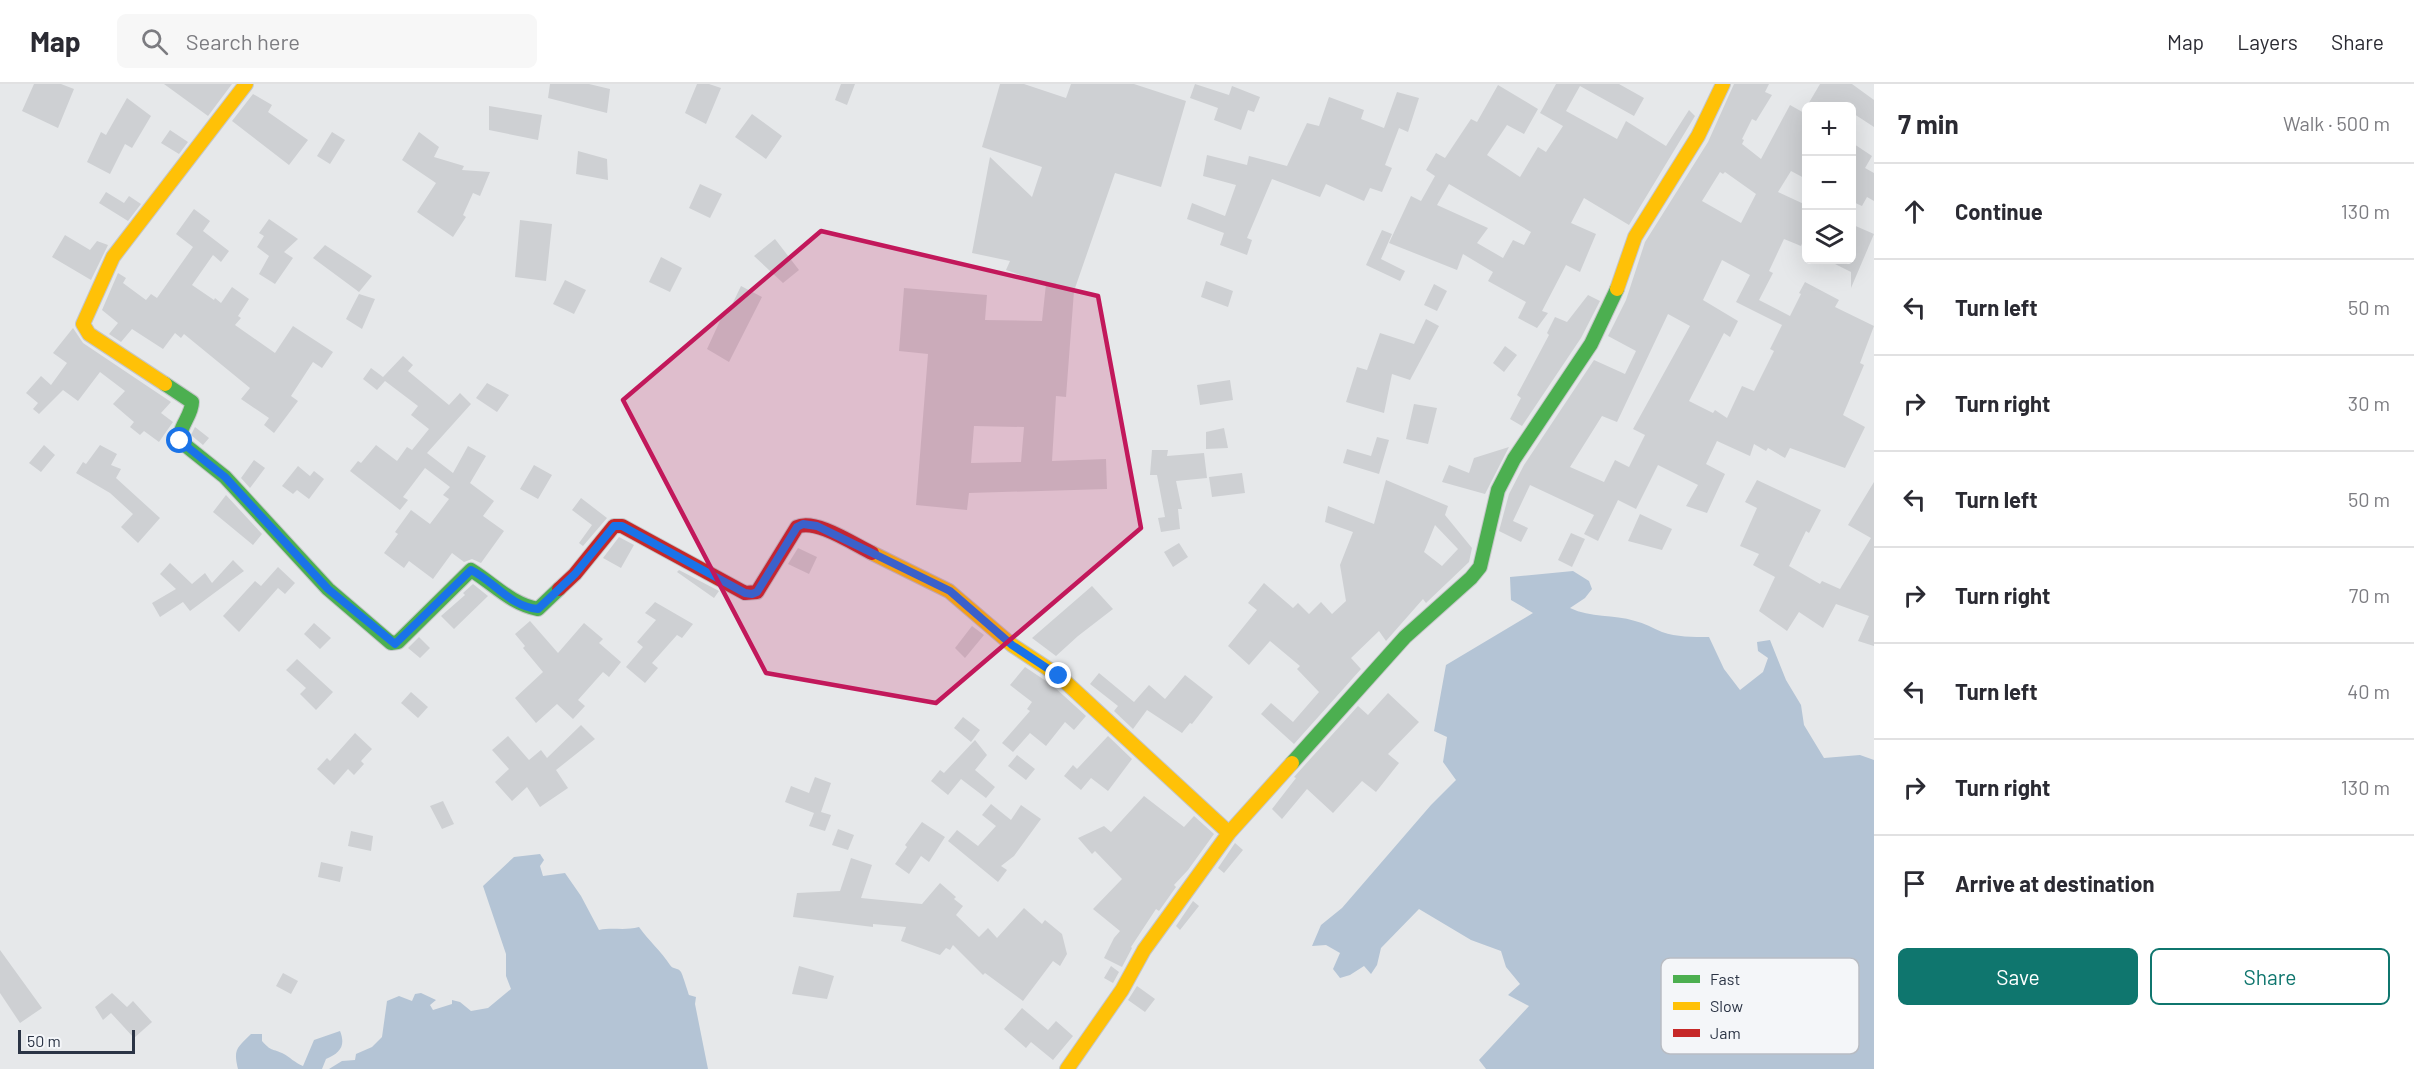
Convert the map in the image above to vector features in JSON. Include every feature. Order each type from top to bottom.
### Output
[{"type":"street","points":[[246,84],[113,257],[83,324],[88,334],[192,402],[192,408],[179,434],[180,441],[225,477],[328,589],[392,643],[398,642],[471,570],[525,608],[538,609],[575,574],[614,526],[622,526],[745,593],[752,594],[757,592],[797,527],[803,524],[817,526],[950,591],[1012,645],[1067,684],[1229,833]]},
{"type":"street","points":[[1067,1069],[1122,990],[1144,950],[1229,833],[1405,637],[1471,578],[1480,567],[1498,490],[1514,459],[1596,336],[1615,296],[1635,237],[1698,136],[1723,84]]},
{"type":"highlighted area","points":[[821,231],[1098,296],[1141,528],[936,703],[766,673],[623,400]]},
{"type":"water","points":[[1573,571],[1589,581],[1592,589],[1585,598],[1570,608],[1586,613],[1627,619],[1673,635],[1709,637],[1724,669],[1740,690],[1763,672],[1768,658],[1758,651],[1757,642],[1770,640],[1786,680],[1801,705],[1804,725],[1824,758],[1860,755],[1874,760],[1874,1069],[1486,1069],[1479,1060],[1529,1006],[1508,995],[1520,984],[1506,967],[1501,951],[1471,940],[1419,909],[1381,948],[1377,965],[1371,974],[1364,966],[1340,978],[1333,969],[1340,953],[1326,945],[1312,946],[1321,925],[1342,908],[1431,805],[1456,780],[1443,762],[1447,737],[1434,731],[1446,665],[1533,613],[1511,600],[1510,577]]},
{"type":"water","points":[[540,854],[544,860],[540,866],[543,876],[565,873],[581,896],[599,930],[639,927],[671,967],[681,972],[689,995],[696,997],[695,1004],[708,1069],[329,1069],[342,1061],[355,1060],[356,1054],[372,1047],[382,1037],[387,1001],[399,996],[412,1001],[415,994],[421,993],[436,1000],[430,1005],[433,1010],[452,1004],[452,1000],[460,1002],[471,1011],[488,1008],[511,989],[506,976],[506,954],[483,886],[514,857]]},
{"type":"water","points":[[340,1031],[342,1045],[335,1054],[326,1059],[322,1069],[238,1069],[237,1049],[251,1034],[262,1034],[262,1041],[268,1047],[303,1066],[314,1040]]},
{"type":"building","points":[[34,84],[61,84],[74,89],[58,128],[22,111]]},
{"type":"building","points":[[164,84],[232,84],[208,116]]},
{"type":"building","points":[[550,84],[589,84],[610,89],[607,113],[548,98]]},
{"type":"building","points":[[697,84],[709,84],[721,88],[706,124],[685,113]]},
{"type":"building","points":[[841,84],[855,84],[847,105],[835,100]]},
{"type":"building","points":[[1000,84],[1024,84],[1066,98],[1071,84],[1134,84],[1186,101],[1161,187],[1115,173],[1074,291],[1066,397],[1056,396],[1052,461],[1106,459],[1107,489],[969,493],[967,510],[916,505],[928,354],[899,351],[904,288],[987,295],[985,320],[1042,321],[1046,284],[1006,270],[1010,261],[972,253],[990,157],[1032,197],[1042,167],[982,147]],"holes":[[[974,426],[1024,427],[1021,462],[971,463]]]},
{"type":"building","points":[[1195,84],[1229,95],[1232,86],[1260,97],[1254,112],[1248,110],[1241,130],[1214,120],[1218,108],[1190,98]]},
{"type":"building","points":[[1556,84],[1619,84],[1644,98],[1634,116],[1580,86],[1566,111],[1617,139],[1626,121],[1666,146],[1689,110],[1695,116],[1629,225],[1584,198],[1571,223],[1596,234],[1580,272],[1566,265],[1542,311],[1548,313],[1537,328],[1518,318],[1526,302],[1488,281],[1493,272],[1463,254],[1457,270],[1389,243],[1411,196],[1421,201],[1435,176],[1426,170],[1436,153],[1445,158],[1471,119],[1477,122],[1498,85],[1538,109],[1524,134],[1507,125],[1487,155],[1520,177],[1538,147],[1546,152],[1563,126],[1540,113]],"holes":[[[1449,184],[1531,232],[1524,245],[1513,240],[1503,258],[1477,243],[1488,228],[1437,205]]]},
{"type":"building","points":[[1734,84],[1769,84],[1765,92],[1772,95],[1756,121],[1752,119],[1742,139],[1744,140],[1742,144],[1761,159],[1790,105],[1802,112],[1802,177],[1791,171],[1778,192],[1802,203],[1802,244],[1801,246],[1784,239],[1769,271],[1773,273],[1759,300],[1790,316],[1805,282],[1839,300],[1835,307],[1874,326],[1860,363],[1864,365],[1843,415],[1865,427],[1845,468],[1790,448],[1785,458],[1768,448],[1766,451],[1754,444],[1750,456],[1717,441],[1706,464],[1725,474],[1707,513],[1686,506],[1698,485],[1658,465],[1636,509],[1618,500],[1598,541],[1584,534],[1594,515],[1530,485],[1513,521],[1528,528],[1521,542],[1499,531],[1509,494],[1524,465],[1594,360],[1625,374],[1636,351],[1608,336],[1626,300],[1645,242],[1708,142]],"holes":[[[1720,172],[1723,174],[1725,172],[1756,194],[1741,223],[1702,201]],[[1722,260],[1750,275],[1736,302],[1782,325],[1770,349],[1774,351],[1754,391],[1742,386],[1727,418],[1715,410],[1713,413],[1689,401],[1724,333],[1730,337],[1738,321],[1703,300]],[[1668,314],[1690,326],[1633,429],[1645,435],[1629,467],[1615,460],[1604,482],[1570,467],[1602,416],[1617,422]]]},
{"type":"building","points":[[1820,84],[1852,84],[1874,100],[1874,127],[1856,115],[1856,102],[1809,102]]},
{"type":"building","points":[[1397,92],[1419,98],[1408,132],[1399,128],[1385,165],[1392,168],[1382,192],[1370,188],[1364,201],[1326,184],[1320,197],[1272,179],[1247,238],[1252,240],[1247,255],[1220,245],[1224,233],[1187,219],[1192,203],[1225,216],[1236,185],[1203,176],[1207,155],[1247,165],[1249,156],[1287,166],[1307,123],[1319,126],[1329,97],[1364,110],[1361,119],[1384,128]]},
{"type":"building","points":[[253,94],[272,105],[268,112],[308,140],[289,165],[232,121]]},
{"type":"building","points":[[127,98],[151,116],[132,148],[125,144],[110,174],[87,162],[101,132],[106,135]]},
{"type":"building","points":[[489,106],[542,115],[538,140],[489,130]]},
{"type":"building","points":[[752,114],[782,136],[766,159],[735,137]]},
{"type":"building","points":[[170,130],[188,142],[179,154],[161,143]]},
{"type":"building","points":[[332,132],[345,140],[330,164],[317,156]]},
{"type":"building","points":[[419,132],[439,147],[434,157],[464,166],[462,170],[490,172],[480,196],[473,193],[463,215],[466,217],[453,237],[417,212],[436,183],[402,160]]},
{"type":"building","points":[[1856,145],[1872,156],[1865,168],[1874,173],[1874,201],[1867,197],[1862,206],[1856,203]]},
{"type":"building","points":[[578,151],[607,159],[608,180],[576,174]]},
{"type":"building","points":[[700,184],[722,194],[710,218],[689,208]]},
{"type":"building","points":[[106,192],[124,203],[129,196],[141,204],[128,221],[99,203]]},
{"type":"building","points":[[194,209],[210,221],[203,231],[229,251],[221,262],[213,255],[192,285],[221,303],[232,287],[249,299],[238,316],[241,318],[235,325],[275,353],[293,326],[333,352],[322,368],[313,362],[291,396],[298,401],[274,433],[264,425],[269,418],[241,399],[250,388],[184,334],[181,338],[175,333],[163,349],[132,329],[121,342],[109,334],[118,323],[102,310],[118,273],[126,278],[123,283],[146,300],[151,294],[157,298],[193,247],[176,234]]},
{"type":"building","points":[[269,219],[298,239],[284,252],[293,258],[275,284],[259,274],[269,256],[257,247],[264,236],[259,233]]},
{"type":"building","points":[[520,220],[552,224],[546,281],[515,277]]},
{"type":"building","points":[[1856,226],[1874,234],[1851,288],[1851,272],[1835,264],[1856,264]]},
{"type":"building","points":[[1382,230],[1392,234],[1381,259],[1405,271],[1400,281],[1366,265]]},
{"type":"building","points":[[65,235],[90,250],[97,241],[108,245],[91,280],[52,257]]},
{"type":"building","points":[[775,239],[799,270],[783,283],[754,256]]},
{"type":"building","points":[[325,245],[372,276],[359,292],[313,258]]},
{"type":"building","points":[[661,257],[682,268],[670,292],[649,282]]},
{"type":"building","points":[[565,280],[586,290],[574,314],[553,304]]},
{"type":"building","points":[[1206,281],[1233,291],[1228,307],[1201,297]]},
{"type":"building","points":[[1434,284],[1447,291],[1437,311],[1424,305]]},
{"type":"building","points":[[741,286],[762,297],[729,362],[707,349],[724,312],[727,315]]},
{"type":"building","points":[[359,294],[375,299],[362,329],[346,319]]},
{"type":"building","points":[[1588,295],[1600,301],[1581,338],[1522,426],[1510,419],[1521,398],[1517,395],[1549,335],[1547,333],[1555,317],[1567,322]]},
{"type":"building","points":[[1426,319],[1439,326],[1410,380],[1392,374],[1384,413],[1346,402],[1357,367],[1367,370],[1380,333],[1414,344]]},
{"type":"building","points":[[73,328],[83,343],[171,402],[161,413],[173,422],[159,442],[144,431],[140,435],[130,427],[134,422],[113,404],[125,391],[100,372],[78,401],[63,390],[39,414],[33,409],[38,403],[26,393],[41,376],[51,385],[67,363],[53,353]]},
{"type":"building","points":[[1505,346],[1517,355],[1504,372],[1493,363]]},
{"type":"building","points":[[403,356],[413,365],[408,371],[449,405],[460,393],[471,404],[427,453],[453,473],[468,446],[486,456],[470,483],[494,501],[483,516],[504,531],[481,563],[472,559],[464,562],[452,553],[433,579],[409,561],[404,568],[384,553],[398,534],[395,532],[411,510],[430,524],[449,499],[443,495],[450,487],[425,468],[403,497],[408,500],[400,510],[350,471],[358,461],[361,463],[376,445],[397,461],[407,447],[412,450],[429,429],[411,415],[418,406],[385,381],[377,390],[363,379],[371,368],[383,377]]},
{"type":"building","points":[[1230,380],[1233,400],[1200,405],[1197,385]]},
{"type":"building","points":[[487,383],[509,395],[497,412],[476,398]]},
{"type":"building","points":[[1414,404],[1437,408],[1428,444],[1406,439]]},
{"type":"building","points":[[195,427],[209,438],[203,445],[191,435]]},
{"type":"building","points":[[1224,428],[1228,448],[1206,449],[1206,432]]},
{"type":"building","points":[[1377,437],[1389,440],[1379,474],[1343,463],[1347,449],[1371,456]]},
{"type":"building","points":[[44,445],[55,455],[41,472],[29,463]]},
{"type":"building","points":[[100,445],[117,454],[111,465],[121,469],[116,478],[160,518],[138,543],[121,527],[133,514],[110,493],[76,473],[83,462],[86,464]]},
{"type":"building","points":[[1509,447],[1485,494],[1442,482],[1449,465],[1469,473],[1474,458]]},
{"type":"building","points":[[1152,450],[1168,450],[1167,456],[1204,453],[1207,478],[1176,481],[1182,509],[1178,509],[1180,529],[1161,532],[1158,518],[1165,517],[1157,475],[1150,475]]},
{"type":"building","points":[[254,460],[265,468],[250,488],[241,478]]},
{"type":"building","points":[[534,465],[552,475],[538,499],[520,489]]},
{"type":"building","points":[[298,466],[310,476],[314,471],[324,479],[309,499],[297,490],[293,494],[282,486]]},
{"type":"building","points":[[1242,473],[1245,493],[1212,497],[1209,477]]},
{"type":"building","points":[[1386,480],[1448,506],[1445,515],[1472,548],[1469,562],[1426,603],[1423,599],[1386,641],[1379,631],[1351,658],[1361,669],[1294,744],[1261,714],[1271,703],[1293,722],[1319,692],[1297,669],[1300,666],[1270,641],[1249,665],[1228,646],[1257,610],[1248,603],[1264,583],[1293,608],[1298,603],[1309,614],[1321,602],[1332,614],[1346,601],[1340,565],[1353,532],[1325,522],[1328,506],[1374,524]],"holes":[[[1435,525],[1458,549],[1442,566],[1424,552]]]},
{"type":"building","points":[[1757,480],[1821,510],[1809,533],[1806,531],[1789,566],[1820,584],[1822,581],[1840,589],[1871,538],[1848,525],[1874,482],[1874,646],[1858,641],[1869,616],[1836,604],[1823,628],[1799,612],[1787,631],[1759,611],[1775,577],[1753,565],[1759,554],[1740,546],[1757,508],[1745,502]]},
{"type":"building","points":[[226,495],[262,534],[253,545],[213,512]]},
{"type":"building","points":[[581,498],[607,518],[583,546],[579,543],[592,525],[572,510]]},
{"type":"building","points":[[1640,514],[1672,529],[1662,550],[1628,541]]},
{"type":"building","points":[[1571,533],[1585,539],[1572,567],[1558,560]]},
{"type":"building","points":[[619,537],[634,545],[621,568],[603,558]]},
{"type":"building","points":[[1179,543],[1188,557],[1173,567],[1164,552]]},
{"type":"building","points":[[798,548],[817,557],[809,574],[788,564]]},
{"type":"building","points":[[233,560],[244,571],[190,611],[183,602],[160,617],[152,603],[176,589],[160,574],[170,563],[192,584],[205,573],[212,583]]},
{"type":"building","points":[[278,567],[295,583],[285,594],[278,588],[239,632],[223,616],[255,581],[261,586]]},
{"type":"building","points":[[679,570],[719,591],[714,598],[677,572]]},
{"type":"building","points":[[473,584],[488,596],[454,629],[441,616],[465,595],[463,593]]},
{"type":"building","points":[[1092,586],[1113,609],[1056,656],[1032,638]]},
{"type":"building","points":[[655,602],[693,624],[682,638],[677,635],[652,663],[658,668],[645,683],[626,667],[643,647],[637,642],[656,620],[645,613]]},
{"type":"building","points":[[530,621],[558,653],[584,623],[603,639],[599,643],[621,662],[609,677],[603,672],[578,700],[585,706],[573,719],[557,704],[536,723],[515,698],[543,672],[523,648],[525,646],[515,634]]},
{"type":"building","points":[[314,623],[331,638],[320,649],[304,634]]},
{"type":"building","points":[[972,626],[984,635],[965,658],[955,648]]},
{"type":"building","points":[[419,637],[430,648],[420,658],[408,648]]},
{"type":"building","points":[[297,659],[333,692],[316,710],[300,694],[306,688],[286,670]]},
{"type":"building","points":[[1025,667],[1052,685],[1086,716],[1074,730],[1065,722],[1046,746],[1030,733],[1013,752],[1002,743],[1030,711],[1027,709],[1032,702],[1010,685]]},
{"type":"building","points":[[1099,673],[1134,702],[1149,685],[1165,699],[1185,675],[1213,697],[1182,733],[1147,710],[1133,729],[1114,711],[1118,706],[1090,684]]},
{"type":"building","points":[[411,692],[428,707],[418,718],[401,703]]},
{"type":"building","points":[[1388,693],[1419,722],[1388,754],[1399,763],[1376,792],[1362,781],[1333,813],[1307,789],[1282,819],[1272,809],[1296,778],[1294,777],[1358,706],[1368,715]]},
{"type":"building","points":[[963,717],[980,730],[971,742],[954,728]]},
{"type":"building","points":[[581,725],[595,739],[556,770],[568,788],[540,807],[527,787],[512,801],[495,782],[509,769],[492,750],[508,736],[529,760],[541,750],[547,758]]},
{"type":"building","points":[[355,733],[372,749],[361,761],[364,764],[354,775],[348,769],[334,785],[317,769],[327,758],[330,761]]},
{"type":"building","points":[[1108,736],[1132,759],[1108,791],[1091,778],[1081,790],[1064,776],[1073,765],[1077,769]]},
{"type":"building","points":[[975,740],[987,755],[975,770],[995,787],[986,798],[961,779],[948,795],[931,781],[940,770],[944,773]]},
{"type":"building","points":[[1017,755],[1035,769],[1026,780],[1008,766]]},
{"type":"building","points":[[815,777],[831,783],[821,812],[831,815],[825,831],[809,826],[814,813],[785,802],[791,786],[809,793]]},
{"type":"building","points":[[1144,796],[1184,827],[1194,816],[1214,834],[1174,885],[1176,887],[1159,911],[1156,909],[1131,947],[1122,967],[1104,958],[1120,931],[1093,909],[1122,879],[1095,851],[1092,854],[1078,838],[1104,826],[1111,832]]},
{"type":"building","points":[[443,801],[454,824],[442,829],[430,806]]},
{"type":"building","points":[[991,804],[1011,820],[1021,805],[1041,819],[1014,856],[1001,866],[1007,870],[998,882],[948,841],[957,830],[978,846],[996,826],[982,815]]},
{"type":"building","points":[[922,822],[945,837],[929,862],[921,856],[909,874],[895,864],[907,847],[905,845]]},
{"type":"building","points":[[838,829],[854,835],[848,850],[832,845]]},
{"type":"building","points":[[351,831],[373,836],[371,851],[348,846]]},
{"type":"building","points":[[1235,843],[1243,850],[1224,873],[1218,868]]},
{"type":"building","points":[[851,858],[872,865],[861,898],[922,904],[940,883],[963,906],[956,915],[979,937],[988,928],[997,938],[1024,908],[1042,924],[1045,920],[1062,934],[1067,954],[1060,966],[1053,961],[1023,1001],[985,973],[983,975],[953,945],[950,950],[946,948],[940,955],[901,941],[906,927],[873,924],[873,927],[793,917],[797,893],[840,891]]},
{"type":"building","points":[[321,862],[343,867],[340,882],[318,877]]},
{"type":"building","points":[[1193,901],[1199,906],[1180,930],[1176,926]]},
{"type":"building","points":[[0,950],[42,1008],[20,1023],[0,993]]},
{"type":"building","points":[[799,966],[834,976],[827,999],[792,994]]},
{"type":"building","points":[[1111,966],[1119,972],[1113,983],[1104,978]]},
{"type":"building","points":[[283,973],[298,981],[291,994],[276,986]]},
{"type":"building","points":[[1137,986],[1155,999],[1145,1012],[1128,1000]]},
{"type":"building","points":[[112,993],[127,1007],[133,1001],[152,1022],[134,1038],[111,1013],[103,1020],[95,1007]]},
{"type":"building","points":[[1022,1008],[1048,1030],[1056,1021],[1073,1036],[1053,1060],[1031,1042],[1026,1048],[1004,1029]]},
{"type":"traffic: fast","points":[[1292,763],[1405,637],[1471,578],[1480,567],[1498,490],[1514,459],[1591,344],[1617,289]]},
{"type":"traffic: fast","points":[[165,384],[192,402],[181,431],[180,441],[225,477],[328,589],[391,643],[398,642],[471,570],[519,603],[538,609],[559,589]]},
{"type":"traffic: slow","points":[[165,384],[89,334],[83,324],[113,257],[246,84]]},
{"type":"traffic: slow","points":[[1617,289],[1635,237],[1698,136],[1723,84]]},
{"type":"traffic: slow","points":[[872,553],[949,591],[1012,645],[1059,676],[1229,833]]},
{"type":"traffic: slow","points":[[1067,1069],[1122,990],[1144,950],[1229,833],[1292,763]]},
{"type":"traffic: jam","points":[[559,589],[575,574],[614,526],[622,526],[745,593],[757,592],[797,527],[805,525],[824,529],[872,553]]},
{"type":"route","points":[[180,441],[225,477],[328,589],[395,644],[471,570],[525,608],[538,609],[575,574],[614,526],[622,526],[745,593],[752,594],[757,592],[797,527],[803,524],[817,526],[950,591],[1012,645],[1059,676]]}]
